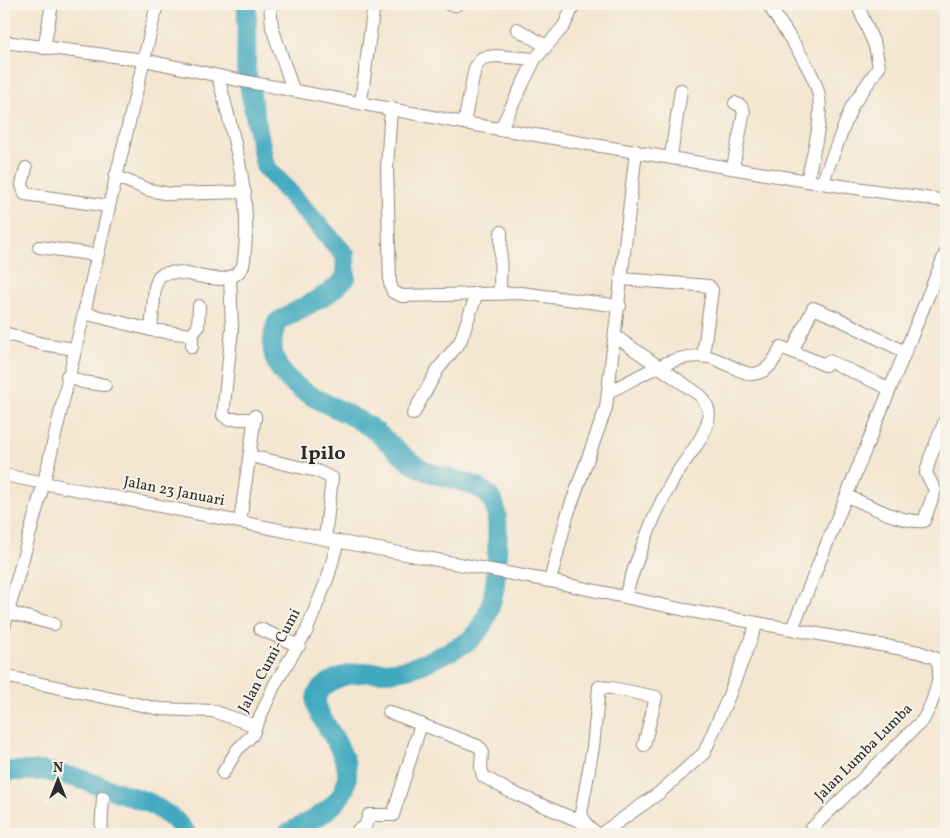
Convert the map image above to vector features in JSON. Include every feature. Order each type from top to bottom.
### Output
[{"type":"street","points":[[44,48],[52,4]]},
{"type":"street","points":[[4,627],[44,482],[67,376],[84,313],[157,4]]},
{"type":"street","points":[[270,4],[272,27],[293,90]]},
{"type":"street","points":[[361,102],[374,4]]},
{"type":"street","points":[[500,130],[535,59],[564,26],[574,4]]},
{"type":"street","points":[[768,4],[813,78],[819,94],[817,132],[807,180]]},
{"type":"street","points":[[822,183],[852,106],[879,67],[875,46],[857,4]]},
{"type":"street","points":[[517,29],[546,46]]},
{"type":"street","points":[[4,42],[144,60],[500,130],[671,156],[822,183],[946,201]]},
{"type":"street","points":[[464,123],[475,68],[482,58],[495,56],[535,59]]},
{"type":"street","points":[[151,330],[155,287],[158,276],[171,274],[230,277],[240,271],[243,266],[248,216],[245,192],[237,149],[218,76]]},
{"type":"street","points":[[671,156],[680,90]]},
{"type":"street","points":[[733,167],[744,112],[741,106],[735,102]]},
{"type":"street","points":[[391,108],[387,177],[392,290],[402,296],[477,293],[554,296],[620,306]]},
{"type":"street","points":[[550,581],[558,546],[577,485],[602,423],[620,306],[636,151]]},
{"type":"street","points":[[26,168],[22,185],[25,194],[108,206]]},
{"type":"street","points":[[115,176],[149,190],[170,194],[245,192]]},
{"type":"street","points":[[500,232],[500,293]]},
{"type":"street","points":[[39,247],[97,255]]},
{"type":"street","points":[[792,630],[946,252]]},
{"type":"street","points":[[230,277],[232,329],[223,415],[228,418],[255,418],[240,522]]},
{"type":"street","points":[[622,279],[709,286],[712,290],[703,356]]},
{"type":"street","points":[[413,414],[438,369],[460,342],[477,293]]},
{"type":"street","points":[[84,313],[192,341],[198,327],[199,306]]},
{"type":"street","points":[[793,350],[813,308],[905,352]]},
{"type":"street","points":[[4,333],[42,344],[75,349]]},
{"type":"street","points":[[615,336],[701,396],[706,402],[709,415],[702,435],[673,478],[649,526],[625,596]]},
{"type":"street","points":[[608,392],[658,366],[703,356],[722,361],[751,374],[771,367],[781,346],[825,365],[829,361],[890,389]]},
{"type":"street","points":[[67,376],[82,382],[105,385]]},
{"type":"street","points":[[848,496],[894,515],[916,521],[924,521],[935,490],[926,473],[946,418]]},
{"type":"street","points":[[250,456],[317,471],[332,478],[325,539]]},
{"type":"street","name":"Jalan 23 Januari","points":[[4,475],[792,630]]},
{"type":"street","name":"Jalan Cumi-Cumi","points":[[4,676],[160,709],[213,712],[256,726],[275,684],[299,646],[322,592],[338,541]]},
{"type":"street","points":[[7,612],[54,624]]},
{"type":"street","points":[[389,712],[478,746],[482,750],[483,776],[509,791],[586,824],[599,834],[659,793],[704,753],[714,733],[757,622]]},
{"type":"street","points":[[260,628],[299,646]]},
{"type":"street","name":"Jalan Lumba Lumba","points":[[792,630],[929,654],[938,660],[939,665],[932,702],[923,720],[806,834]]},
{"type":"street","points":[[586,824],[581,808],[593,747],[599,687],[656,697],[644,745]]},
{"type":"street","points":[[356,834],[358,830],[365,827],[369,815],[390,817],[393,815],[421,724]]},
{"type":"street","points":[[224,773],[239,747],[253,734],[256,726]]},
{"type":"street","points":[[101,834],[104,797]]},
{"type":"waterway","points":[[247,4],[246,70],[265,166],[345,255],[346,278],[329,293],[277,322],[273,344],[276,362],[286,377],[300,389],[371,428],[416,466],[433,474],[473,485],[481,490],[489,496],[494,504],[498,528],[496,572],[490,607],[483,624],[472,638],[455,649],[417,666],[401,670],[358,673],[340,677],[323,687],[316,697],[317,708],[341,751],[346,767],[346,784],[337,801],[332,806],[287,834]]},
{"type":"waterway","points":[[4,771],[44,771],[78,778],[150,803],[174,819],[187,834]]},
{"type":"district","name":"Ipilo","points":[[323,454]]}]
